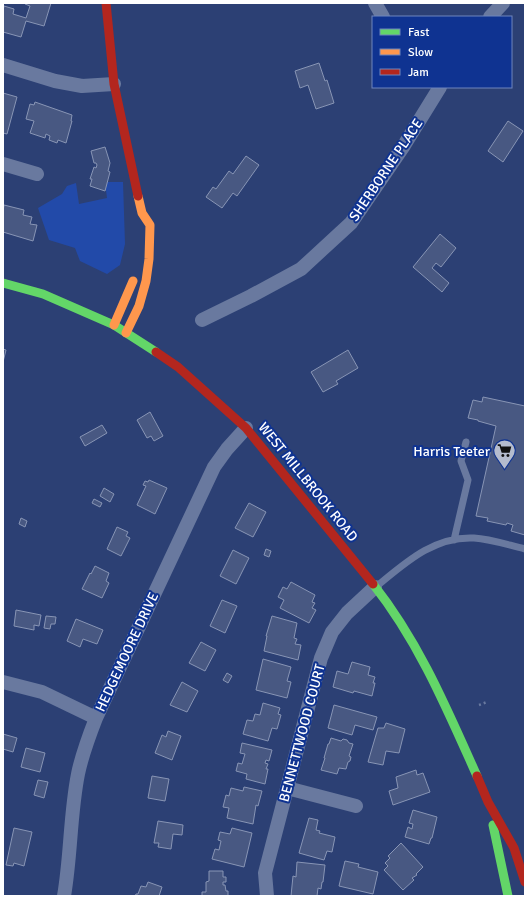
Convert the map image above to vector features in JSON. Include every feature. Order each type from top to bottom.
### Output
[{"type":"main road","points":[[106,3],[114,84],[142,213],[150,225],[150,259],[146,281],[139,306],[126,333]]},
{"type":"main road","points":[[137,226],[142,213]]},
{"type":"main road","points":[[114,325],[128,295],[136,270]]},
{"type":"main road","name":"WEST MILLBROOK ROAD","points":[[3,283],[43,294],[114,325],[178,367],[246,428],[375,587],[415,645],[439,690],[488,802],[514,848],[525,882]]},
{"type":"main road","name":"WEST MILLBROOK ROAD","points":[[488,802],[508,896]]},
{"type":"street","points":[[375,3],[382,16]]},
{"type":"street","points":[[491,16],[502,3]]},
{"type":"street","points":[[3,65],[55,81],[82,86],[114,84]]},
{"type":"street","name":"SHERBORNE PLACE","points":[[202,320],[301,269],[351,224],[403,147],[439,88]]},
{"type":"street","points":[[3,164],[37,174]]},
{"type":"street","name":"HEDGEMOORE DRIVE","points":[[64,896],[78,773],[96,718],[214,467],[227,449],[246,428]]},
{"type":"street","name":"BENNETTWOOD COURT","points":[[267,896],[265,873],[321,658],[332,632],[354,606],[375,587]]},
{"type":"street","points":[[3,682],[42,692],[96,718]]},
{"type":"street","points":[[287,788],[356,806]]},
{"type":"lane","points":[[454,540],[468,480],[461,461],[466,442]]},
{"type":"lane","points":[[375,587],[411,558],[422,551],[441,543],[474,538],[525,549]]},
{"type":"path","points":[[479,705],[487,702]]},
{"type":"shaded area","points":[[105,182],[123,182],[125,244],[120,265],[107,274],[80,261],[75,248],[49,240],[38,208],[62,194],[67,186],[76,183],[79,204],[107,198]]},
{"type":"building","points":[[25,3],[51,3],[44,26],[26,21],[21,37],[3,32],[4,6],[14,9],[13,14],[26,18],[30,6]]},
{"type":"building","points":[[319,63],[325,81],[327,80],[334,103],[316,109],[308,85],[300,88],[295,71]]},
{"type":"building","points":[[3,93],[17,97],[7,134],[3,133]]},
{"type":"building","points":[[35,102],[72,115],[72,121],[66,143],[58,140],[57,143],[49,140],[50,136],[46,134],[45,138],[30,133],[34,121],[26,119],[30,104],[34,105]]},
{"type":"building","points":[[508,121],[523,131],[503,162],[488,151]]},
{"type":"building","points":[[105,147],[110,163],[108,171],[110,172],[105,191],[90,186],[92,179],[90,179],[94,167],[96,168],[97,165],[94,163],[91,151]]},
{"type":"building","points":[[246,156],[259,165],[237,196],[233,193],[222,208],[206,197],[213,187],[216,189],[229,171],[233,174]]},
{"type":"building","points":[[4,205],[24,210],[23,215],[32,217],[30,224],[37,225],[33,241],[3,232]]},
{"type":"building","points":[[440,234],[456,248],[441,267],[436,263],[432,268],[449,283],[442,292],[413,267]]},
{"type":"building","points":[[3,349],[6,350],[3,362]]},
{"type":"building","points":[[348,350],[358,368],[336,381],[338,384],[323,392],[311,372]]},
{"type":"building","name":"Harris Teeter","points":[[483,397],[525,406],[525,535],[511,531],[513,525],[487,521],[488,518],[476,516],[496,426],[468,418],[473,400],[482,402]]},
{"type":"building","points":[[150,412],[163,436],[154,441],[151,436],[147,438],[137,420]]},
{"type":"building","points":[[102,425],[107,433],[85,446],[80,437]]},
{"type":"building","points":[[149,480],[167,488],[155,514],[137,505],[146,486],[143,485],[145,481],[148,482]]},
{"type":"building","points":[[104,488],[114,494],[110,502],[100,496]]},
{"type":"building","points":[[94,499],[102,503],[100,507],[92,503]]},
{"type":"building","points":[[249,503],[266,512],[253,537],[235,528]]},
{"type":"building","points":[[21,518],[27,521],[25,527],[19,524]]},
{"type":"building","points":[[117,527],[128,532],[126,536],[130,538],[121,556],[107,549]]},
{"type":"building","points":[[266,549],[271,551],[269,557],[264,555]]},
{"type":"building","points":[[233,550],[249,558],[236,584],[220,576]]},
{"type":"building","points":[[95,566],[109,573],[106,581],[109,583],[102,598],[82,589]]},
{"type":"building","points":[[291,582],[315,595],[312,602],[315,603],[312,608],[316,610],[309,623],[280,608],[284,600],[278,597],[283,587],[287,589]]},
{"type":"building","points":[[222,600],[237,606],[225,633],[210,626]]},
{"type":"building","points":[[16,610],[41,615],[39,626],[34,625],[34,630],[14,626]]},
{"type":"building","points":[[46,616],[56,617],[55,624],[51,624],[50,629],[44,628]]},
{"type":"building","points":[[272,616],[297,623],[294,638],[297,639],[295,644],[301,645],[298,660],[264,651],[266,636]]},
{"type":"building","points":[[76,619],[103,630],[97,644],[83,639],[80,647],[67,641]]},
{"type":"building","points":[[201,642],[216,650],[205,671],[189,663]]},
{"type":"building","points":[[263,659],[291,667],[287,681],[291,682],[287,698],[256,690]]},
{"type":"building","points":[[352,662],[370,667],[368,675],[375,677],[372,696],[354,691],[353,693],[333,687],[337,671],[348,674]]},
{"type":"building","points":[[227,673],[232,676],[228,683],[223,680]]},
{"type":"building","points":[[182,682],[198,691],[187,712],[170,705]]},
{"type":"building","points":[[263,703],[280,708],[278,714],[281,715],[277,729],[272,728],[268,741],[243,734],[247,720],[253,721],[255,714],[260,715]]},
{"type":"building","points":[[334,705],[377,717],[373,730],[355,725],[352,735],[328,728]]},
{"type":"building","points":[[386,723],[405,729],[399,753],[386,751],[383,765],[368,762],[378,728],[384,728]]},
{"type":"building","points":[[168,731],[181,736],[172,760],[155,753],[162,735],[166,737]]},
{"type":"building","points":[[3,734],[17,738],[13,752],[3,749]]},
{"type":"building","points":[[331,738],[341,741],[343,739],[347,740],[349,743],[353,744],[349,756],[351,757],[350,761],[348,762],[346,769],[339,768],[337,774],[321,770]]},
{"type":"building","points":[[242,743],[272,750],[269,761],[266,760],[265,763],[268,764],[266,769],[268,769],[265,784],[246,779],[247,774],[236,771],[238,763],[242,764],[245,754],[240,753]]},
{"type":"building","points":[[26,748],[45,753],[40,772],[21,767]]},
{"type":"building","points":[[416,770],[417,775],[423,773],[430,792],[393,805],[389,791],[398,788],[396,777]]},
{"type":"building","points":[[152,776],[169,779],[165,801],[148,798]]},
{"type":"building","points":[[38,780],[48,782],[44,798],[34,795]]},
{"type":"building","points":[[244,787],[262,791],[258,806],[256,805],[253,824],[227,818],[229,808],[223,807],[226,795],[229,796],[231,788],[243,791]]},
{"type":"building","points":[[413,810],[437,817],[429,844],[405,837],[408,827],[412,829],[413,824],[409,823]]},
{"type":"building","points":[[309,818],[318,820],[316,830],[320,831],[319,833],[335,837],[332,852],[327,851],[324,860],[299,853]]},
{"type":"building","points":[[158,821],[183,825],[182,835],[173,834],[171,849],[158,847],[159,843],[154,843]]},
{"type":"building","points":[[14,828],[32,832],[24,866],[14,863],[13,866],[6,865]]},
{"type":"building","points":[[232,828],[252,833],[244,867],[212,859],[215,849],[219,850],[221,841],[218,840],[220,832],[230,834]]},
{"type":"building","points":[[401,843],[423,867],[416,874],[417,875],[412,878],[414,880],[403,890],[384,870],[388,866],[385,863],[390,858],[388,856]]},
{"type":"building","points":[[345,861],[359,864],[358,867],[378,872],[373,894],[339,886]]},
{"type":"building","points":[[297,862],[325,865],[323,882],[321,889],[318,888],[317,896],[291,896],[293,876],[296,877]]},
{"type":"building","points":[[209,871],[223,871],[223,877],[226,877],[226,882],[223,882],[223,885],[225,885],[226,891],[228,891],[228,896],[202,896],[202,892],[206,892],[206,882],[209,881]]},
{"type":"building","points":[[148,882],[162,887],[159,896],[135,896],[138,894],[141,886],[146,887]]},
{"type":"traffic: fast","points":[[3,283],[43,294],[114,325],[156,352]]},
{"type":"traffic: fast","points":[[373,584],[389,606],[418,653],[443,701],[477,776]]},
{"type":"traffic: fast","points":[[493,825],[508,896]]},
{"type":"traffic: slow","points":[[126,333],[139,306],[146,281],[149,259],[150,225],[142,213],[138,196]]},
{"type":"traffic: slow","points":[[114,325],[133,281]]},
{"type":"traffic: jam","points":[[106,3],[114,84],[138,196]]},
{"type":"traffic: jam","points":[[156,352],[178,367],[246,428],[373,584]]},
{"type":"traffic: jam","points":[[477,776],[488,802],[514,848],[525,882]]},
{"type":"place","name":"Harris Teeter","points":[[505,470]]}]
